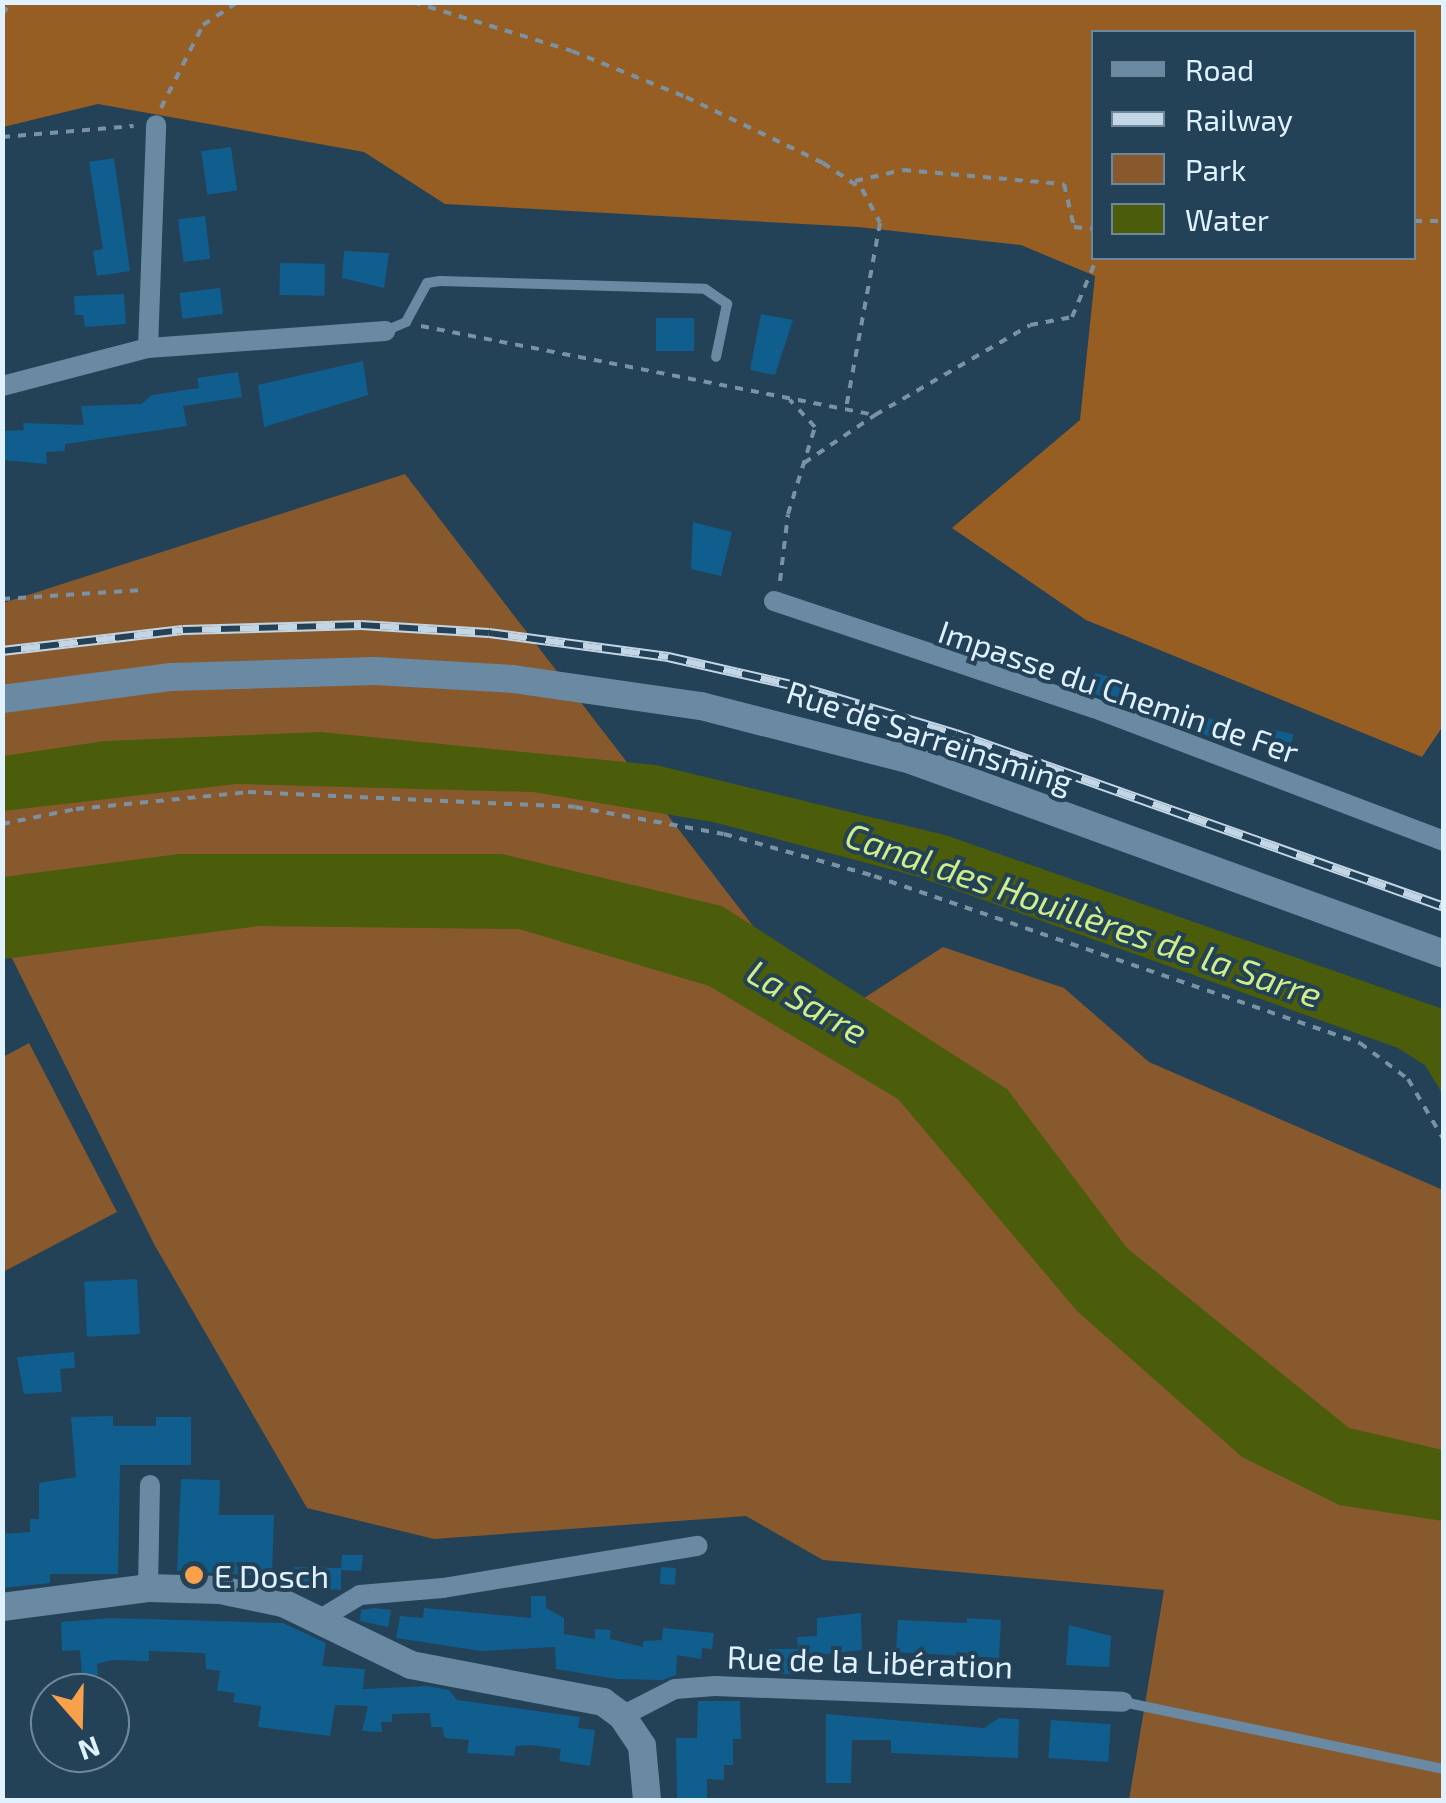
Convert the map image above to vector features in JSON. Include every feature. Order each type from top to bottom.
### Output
[{"type":"street","points":[[148,348],[156,125]]},
{"type":"street","points":[[2,386],[148,348],[385,331]]},
{"type":"street","name":"Impasse du Chemin de Fer","points":[[774,601],[1094,708],[1444,841]]},
{"type":"street","name":"Rue de Sarreinsming","points":[[2,700],[172,677],[376,671],[607,691],[836,738],[996,788],[1444,954]]},
{"type":"street","points":[[148,1588],[150,1486]]},
{"type":"street","points":[[322,1618],[360,1595],[444,1588],[698,1546]]},
{"type":"street","points":[[2,1607],[148,1588],[220,1590],[322,1618],[411,1665],[566,1690],[622,1716],[642,1746],[648,1791]]},
{"type":"street","name":"Rue de la Libération","points":[[622,1716],[675,1689],[714,1686],[1123,1702]]},
{"type":"lane","points":[[385,331],[406,322],[427,283],[440,281],[705,289],[727,304],[716,357]]},
{"type":"lane","points":[[1123,1702],[1444,1769]]},
{"type":"path","points":[[2,14],[12,2]]},
{"type":"path","points":[[2,137],[156,125],[180,63],[203,24],[238,2]]},
{"type":"path","points":[[413,2],[572,52],[686,96],[852,182],[880,223],[846,409]]},
{"type":"path","points":[[852,182],[903,170],[1064,184],[1074,227],[1091,229]]},
{"type":"path","points":[[1416,221],[1444,221]]},
{"type":"path","points":[[803,463],[875,415],[1030,325],[1072,317],[1096,260]]},
{"type":"path","points":[[385,331],[419,326],[875,415]]},
{"type":"path","points":[[774,601],[814,428],[786,397]]},
{"type":"path","points":[[2,599],[143,590]]},
{"type":"path","points":[[2,824],[76,808],[248,792],[575,808],[724,834],[874,876],[1360,1043],[1408,1079],[1444,1140]]},
{"type":"green space","points":[[405,474],[827,1022],[943,947],[1064,988],[1149,1062],[1443,1190],[1443,1800],[1129,1800],[1164,1590],[823,1560],[746,1516],[434,1539],[307,1508],[154,1244],[3,940],[3,603]]},
{"type":"green space","points":[[29,1043],[117,1212],[3,1272],[3,1057]]},
{"type":"shaded area","points":[[2,3],[1443,3],[1443,726],[1422,757],[1086,620],[952,528],[1080,420],[1095,276],[1021,245],[858,227],[445,204],[364,152],[98,104],[3,127]]},
{"type":"water","name":"Canal des Houillères de la Sarre","points":[[320,732],[656,765],[945,835],[1443,1009],[1443,1095],[1425,1065],[1398,1048],[919,877],[713,822],[533,792],[236,784],[3,811],[3,756],[105,741]]},
{"type":"water","name":"La Sarre","points":[[179,854],[502,854],[722,906],[1007,1089],[1127,1248],[1349,1428],[1443,1450],[1443,1521],[1339,1505],[1242,1457],[1077,1311],[898,1099],[709,986],[519,929],[259,926],[3,959],[3,877]]},
{"type":"building","points":[[231,147],[237,191],[207,195],[201,151]]},
{"type":"building","points":[[114,158],[130,271],[97,276],[93,251],[103,249],[89,162]]},
{"type":"building","points":[[205,216],[210,259],[183,262],[178,219]]},
{"type":"building","points":[[344,251],[389,253],[384,288],[342,278]]},
{"type":"building","points":[[280,263],[325,264],[324,296],[279,295]]},
{"type":"building","points":[[220,288],[223,314],[182,319],[179,293]]},
{"type":"building","points":[[124,294],[126,324],[85,327],[83,315],[75,315],[74,296]]},
{"type":"building","points":[[761,314],[793,320],[775,375],[750,370]]},
{"type":"building","points":[[656,318],[694,318],[694,351],[656,351]]},
{"type":"building","points":[[363,361],[368,395],[264,427],[258,385]]},
{"type":"building","points":[[238,372],[242,397],[183,406],[187,426],[65,444],[65,451],[46,452],[47,464],[2,460],[2,431],[24,430],[23,423],[84,425],[81,406],[141,404],[152,395],[199,388],[197,378]]},
{"type":"building","points":[[693,522],[732,532],[721,576],[691,569]]},
{"type":"building","points":[[1095,673],[1129,682],[1122,704],[1090,692]]},
{"type":"building","points":[[1184,710],[1238,728],[1233,744],[1179,726]]},
{"type":"building","points":[[1271,729],[1293,734],[1288,758],[1266,752]]},
{"type":"building","points":[[137,1279],[140,1334],[87,1337],[84,1282]]},
{"type":"building","points":[[74,1352],[75,1368],[60,1369],[62,1392],[24,1394],[17,1357]]},
{"type":"building","points":[[113,1416],[113,1426],[156,1426],[156,1417],[191,1417],[191,1465],[120,1465],[118,1574],[50,1574],[50,1583],[2,1588],[2,1534],[30,1532],[30,1519],[39,1519],[39,1483],[76,1477],[71,1417]]},
{"type":"building","points":[[181,1479],[220,1480],[219,1515],[274,1515],[272,1576],[177,1571]]},
{"type":"building","points":[[342,1555],[363,1555],[361,1571],[341,1570],[341,1590],[293,1588],[294,1567],[341,1568]]},
{"type":"building","points":[[661,1567],[676,1568],[675,1585],[660,1584]]},
{"type":"building","points":[[531,1596],[546,1596],[546,1608],[564,1618],[564,1634],[595,1639],[595,1629],[611,1630],[610,1639],[643,1647],[643,1641],[662,1640],[663,1628],[714,1633],[712,1649],[702,1648],[701,1659],[677,1655],[676,1675],[663,1680],[617,1679],[556,1669],[555,1647],[481,1651],[396,1638],[400,1616],[423,1618],[424,1608],[531,1618]]},
{"type":"building","points":[[361,1610],[391,1610],[388,1627],[360,1621]]},
{"type":"building","points":[[861,1613],[862,1650],[806,1656],[795,1675],[764,1672],[769,1649],[798,1649],[797,1637],[817,1636],[817,1618]]},
{"type":"building","points":[[110,1618],[283,1623],[326,1643],[322,1666],[365,1669],[363,1689],[428,1686],[449,1690],[457,1700],[580,1717],[578,1728],[595,1730],[590,1766],[559,1761],[561,1749],[531,1745],[516,1746],[514,1756],[467,1753],[469,1740],[445,1738],[442,1727],[431,1727],[430,1713],[392,1714],[392,1722],[381,1722],[382,1732],[362,1731],[368,1706],[335,1705],[330,1736],[258,1727],[261,1706],[233,1702],[235,1693],[217,1691],[220,1671],[206,1669],[205,1653],[149,1651],[149,1661],[112,1660],[97,1664],[98,1673],[82,1673],[80,1650],[62,1651],[61,1622]]},
{"type":"building","points":[[967,1618],[1001,1620],[999,1658],[896,1652],[898,1620],[967,1623]]},
{"type":"building","points":[[1069,1625],[1111,1636],[1109,1667],[1066,1665]]},
{"type":"building","points":[[698,1701],[740,1701],[741,1739],[733,1739],[733,1765],[724,1765],[724,1780],[707,1779],[707,1800],[677,1800],[676,1738],[697,1738]]},
{"type":"building","points":[[826,1714],[984,1728],[999,1718],[1019,1719],[1018,1758],[891,1753],[891,1740],[852,1740],[851,1783],[826,1783]]},
{"type":"building","points":[[1051,1720],[1111,1724],[1108,1762],[1048,1758]]},
{"type":"railway","points":[[2,651],[183,630],[361,625],[489,633],[668,657],[800,687],[956,734],[1444,907]]},
{"type":"place","name":"E Dosch","points":[[194,1575]]}]
